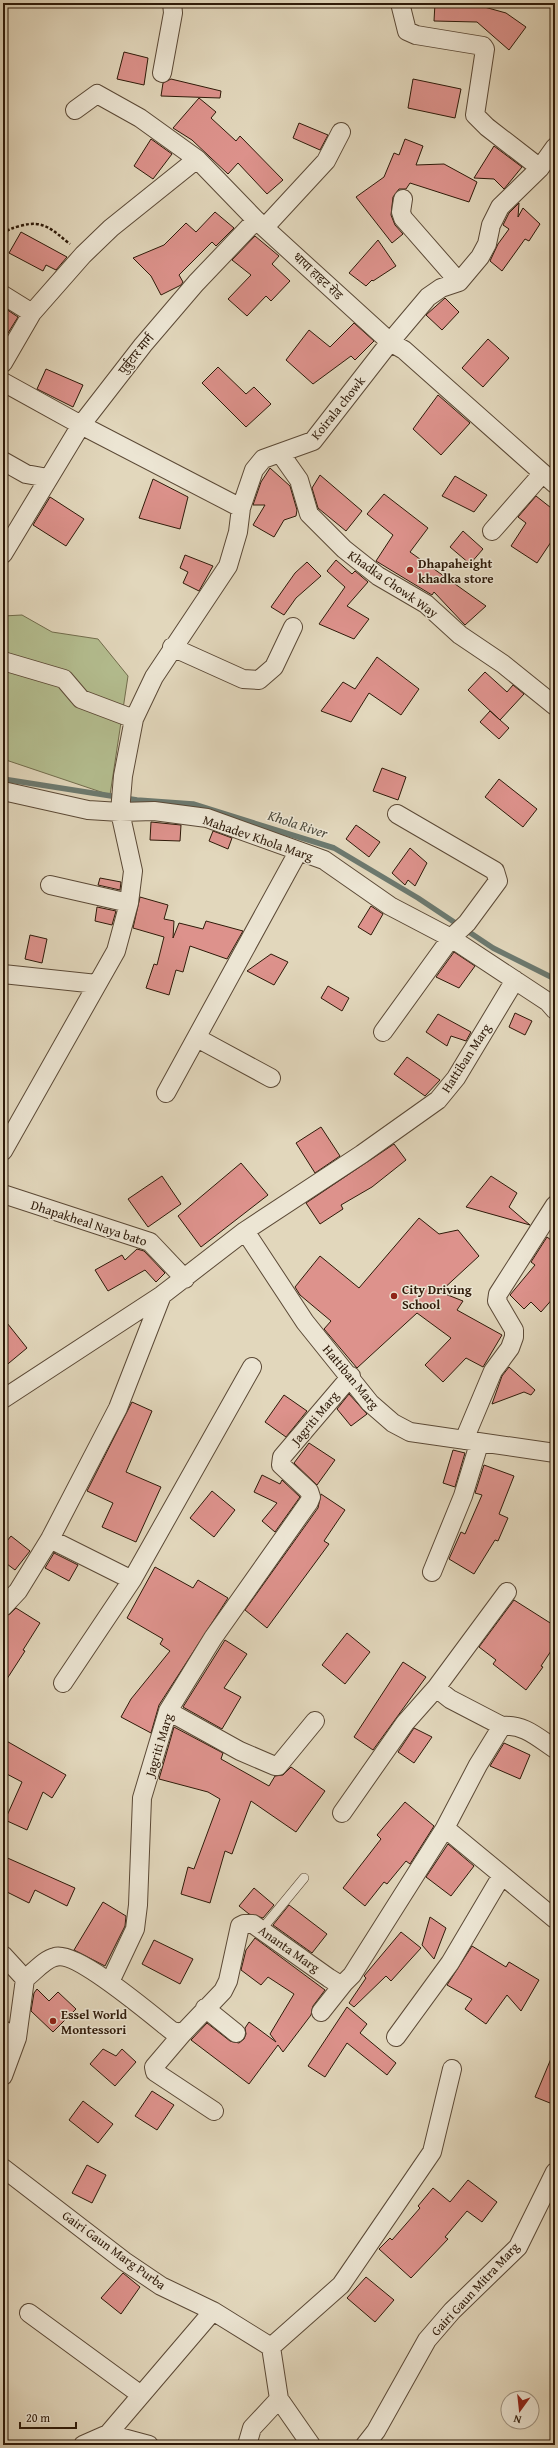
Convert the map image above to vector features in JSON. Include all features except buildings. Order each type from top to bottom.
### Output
[{"type":"street","points":[[162,73],[173,13],[172,3]]},
{"type":"street","points":[[400,3],[407,31],[416,35],[483,46],[485,49],[475,114],[487,127],[540,168]]},
{"type":"street","name":"धापा हाइट रोड","points":[[75,110],[97,94],[107,98],[140,118],[197,160],[260,223],[390,342],[404,350],[548,479]]},
{"type":"street","name":"पुर्बुटार मार्ग","points":[[3,554],[81,425],[143,345],[196,283],[326,162],[341,132]]},
{"type":"street","name":"Koirala chowk","points":[[120,807],[123,776],[134,719],[154,677],[172,647],[228,566],[238,532],[241,508],[254,470],[263,459],[314,441],[390,342],[435,291],[458,282],[480,257],[487,244],[490,225],[500,207],[540,168],[555,147]]},
{"type":"street","points":[[3,363],[32,313],[83,254],[111,228],[197,160]]},
{"type":"street","points":[[403,199],[401,212],[403,218],[458,282]]},
{"type":"street","points":[[3,295],[32,313]]},
{"type":"street","points":[[3,382],[81,425],[241,508]]},
{"type":"street","name":"Khadka Chowk Way","points":[[280,453],[299,480],[309,514],[344,549],[378,576],[426,604],[460,635],[503,664],[555,706]]},
{"type":"street","points":[[3,461],[26,474],[48,478]]},
{"type":"street","points":[[492,531],[548,479]]},
{"type":"street","points":[[172,647],[243,679],[259,680],[274,668],[293,627]]},
{"type":"street","points":[[3,661],[64,678],[81,699],[134,719]]},
{"type":"street","name":"Mahadev Khola Marg","points":[[3,791],[88,810],[120,807],[207,818],[298,852],[324,860],[390,906],[458,931],[515,980],[553,1000]]},
{"type":"street","points":[[3,1151],[50,1071],[116,951],[129,903],[133,871],[120,807]]},
{"type":"street","points":[[383,1032],[458,931],[498,881],[498,875],[495,871],[397,814]]},
{"type":"street","points":[[166,1093],[298,852]]},
{"type":"street","points":[[50,885],[129,903]]},
{"type":"street","points":[[3,974],[97,984]]},
{"type":"street","name":"Hattiban Marg","points":[[3,1399],[162,1295],[185,1279],[245,1231],[362,1154],[438,1100],[456,1078],[515,980]]},
{"type":"street","points":[[197,1038],[271,1078]]},
{"type":"street","name":"Dhapakheal Naya bato","points":[[3,1194],[150,1242],[185,1279]]},
{"type":"street","points":[[432,1572],[463,1496],[472,1442],[493,1371],[510,1348],[514,1337],[514,1330],[497,1301],[498,1294],[550,1226],[555,1205]]},
{"type":"street","name":"Hattiban Marg","points":[[245,1231],[306,1322],[351,1376],[370,1403],[393,1423],[410,1432],[555,1453]]},
{"type":"street","points":[[3,1607],[18,1591],[50,1539],[118,1408],[162,1295]]},
{"type":"street","points":[[63,1683],[132,1580],[252,1367]]},
{"type":"street","name":"Jagriti Marg","points":[[110,1982],[135,1929],[138,1905],[142,1798],[168,1710],[213,1638],[270,1561],[312,1496],[309,1491],[281,1465],[282,1457],[351,1376]]},
{"type":"street","points":[[50,1539],[132,1580]]},
{"type":"street","points":[[342,1813],[405,1723],[436,1688],[507,1592]]},
{"type":"street","points":[[436,1688],[450,1699],[502,1726],[514,1725],[530,1731],[555,1749]]},
{"type":"street","points":[[168,1710],[240,1751],[275,1766],[278,1766],[315,1721]]},
{"type":"street","points":[[321,2012],[352,1975],[445,1828],[478,1765],[502,1726]]},
{"type":"street","points":[[445,1828],[555,1919]]},
{"type":"street","points":[[396,2037],[450,1963],[502,1875]]},
{"type":"street","name":"Ananta Marg","points":[[214,2111],[155,2072],[154,2067],[157,2061],[226,1986],[240,1926],[249,1923],[262,1929],[329,1978],[337,1983],[344,1983]]},
{"type":"street","points":[[3,1955],[26,1978]]},
{"type":"street","points":[[3,2076],[10,2034],[26,1978],[54,1957],[66,1956],[110,1982],[172,2031],[182,2033]]},
{"type":"street","points":[[205,2008],[236,2033]]},
{"type":"street","points":[[311,2445],[280,2399],[271,2347],[341,2285],[432,2152],[452,2069]]},
{"type":"street","name":"Gairi Gaun Marg Purba","points":[[3,2168],[136,2269],[161,2286],[213,2311],[271,2347]]},
{"type":"street","name":"Gairi Gaun Mitra Marg","points":[[365,2445],[376,2431],[428,2340],[452,2311],[518,2247],[555,2172]]},
{"type":"street","points":[[83,2445],[108,2434],[213,2311]]},
{"type":"street","points":[[28,2313],[141,2395]]},
{"type":"street","points":[[247,2445],[252,2428],[280,2399]]},
{"type":"street","points":[[108,2434],[149,2445]]},
{"type":"lane","points":[[262,1929],[304,1878]]},
{"type":"path","points":[[3,234],[7,230],[31,223],[44,224],[83,254]]},
{"type":"green space","points":[[22,615],[52,632],[98,639],[128,676],[110,795],[3,759],[3,616]]},
{"type":"waterway","name":"Khola River","points":[[3,779],[137,800],[193,804],[334,848],[418,898],[493,948],[555,979]]},
{"type":"place","name":"Dhapaheight khadka store","points":[[410,570]]},
{"type":"place","name":"City Driving School","points":[[394,1296]]},
{"type":"place","name":"Essel World Montessori","points":[[53,2021]]}]
